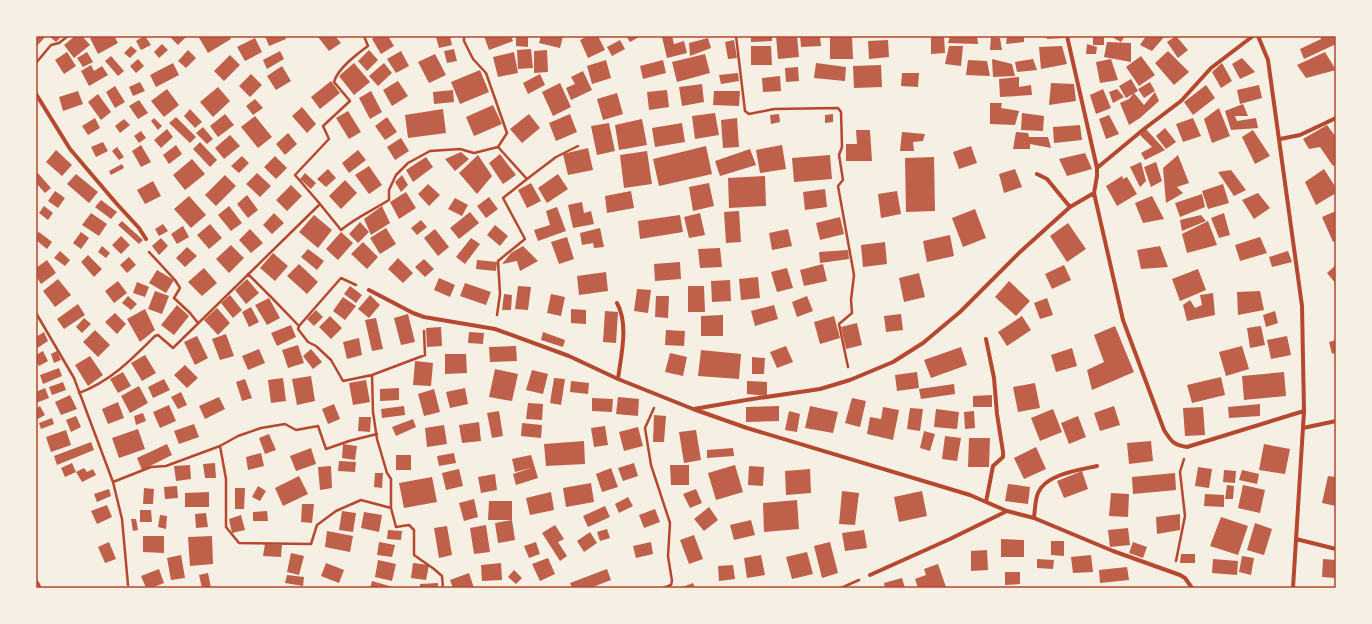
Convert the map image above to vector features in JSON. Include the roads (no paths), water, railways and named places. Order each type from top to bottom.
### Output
[{"type":"street","points":[[1067,36],[1097,168],[1094,193],[1123,320],[1164,430],[1169,439],[1177,446],[1187,447],[1304,411]]},
{"type":"street","points":[[1097,168],[1144,128],[1181,101],[1211,68],[1253,36]]},
{"type":"street","points":[[1258,36],[1268,60],[1302,306],[1304,411],[1293,588]]},
{"type":"street","points":[[36,94],[70,149],[116,204],[139,228],[146,239]]},
{"type":"street","points":[[1280,139],[1300,135],[1336,118]]},
{"type":"street","points":[[1037,174],[1047,179],[1070,207]]},
{"type":"street","points":[[693,409],[820,389],[850,380],[893,362],[923,343],[960,312],[1020,252],[1070,207],[1094,193]]},
{"type":"street","points":[[369,290],[406,310],[424,317],[495,329],[569,356],[618,379],[660,396],[747,428],[970,495],[1007,511],[1034,518],[1113,552],[1174,573],[1185,578],[1192,588]]},
{"type":"street","points":[[617,303],[621,310],[624,326],[618,379]]},
{"type":"street","points":[[986,339],[994,378],[1003,457],[994,466],[992,471],[986,502]]},
{"type":"street","points":[[1303,428],[1336,421]]},
{"type":"street","points":[[1034,518],[1038,493],[1043,484],[1060,475],[1097,466]]},
{"type":"street","points":[[870,574],[950,539],[1007,511]]},
{"type":"street","points":[[1296,539],[1336,549]]},
{"type":"street","points":[[36,584],[38,588]]}]
